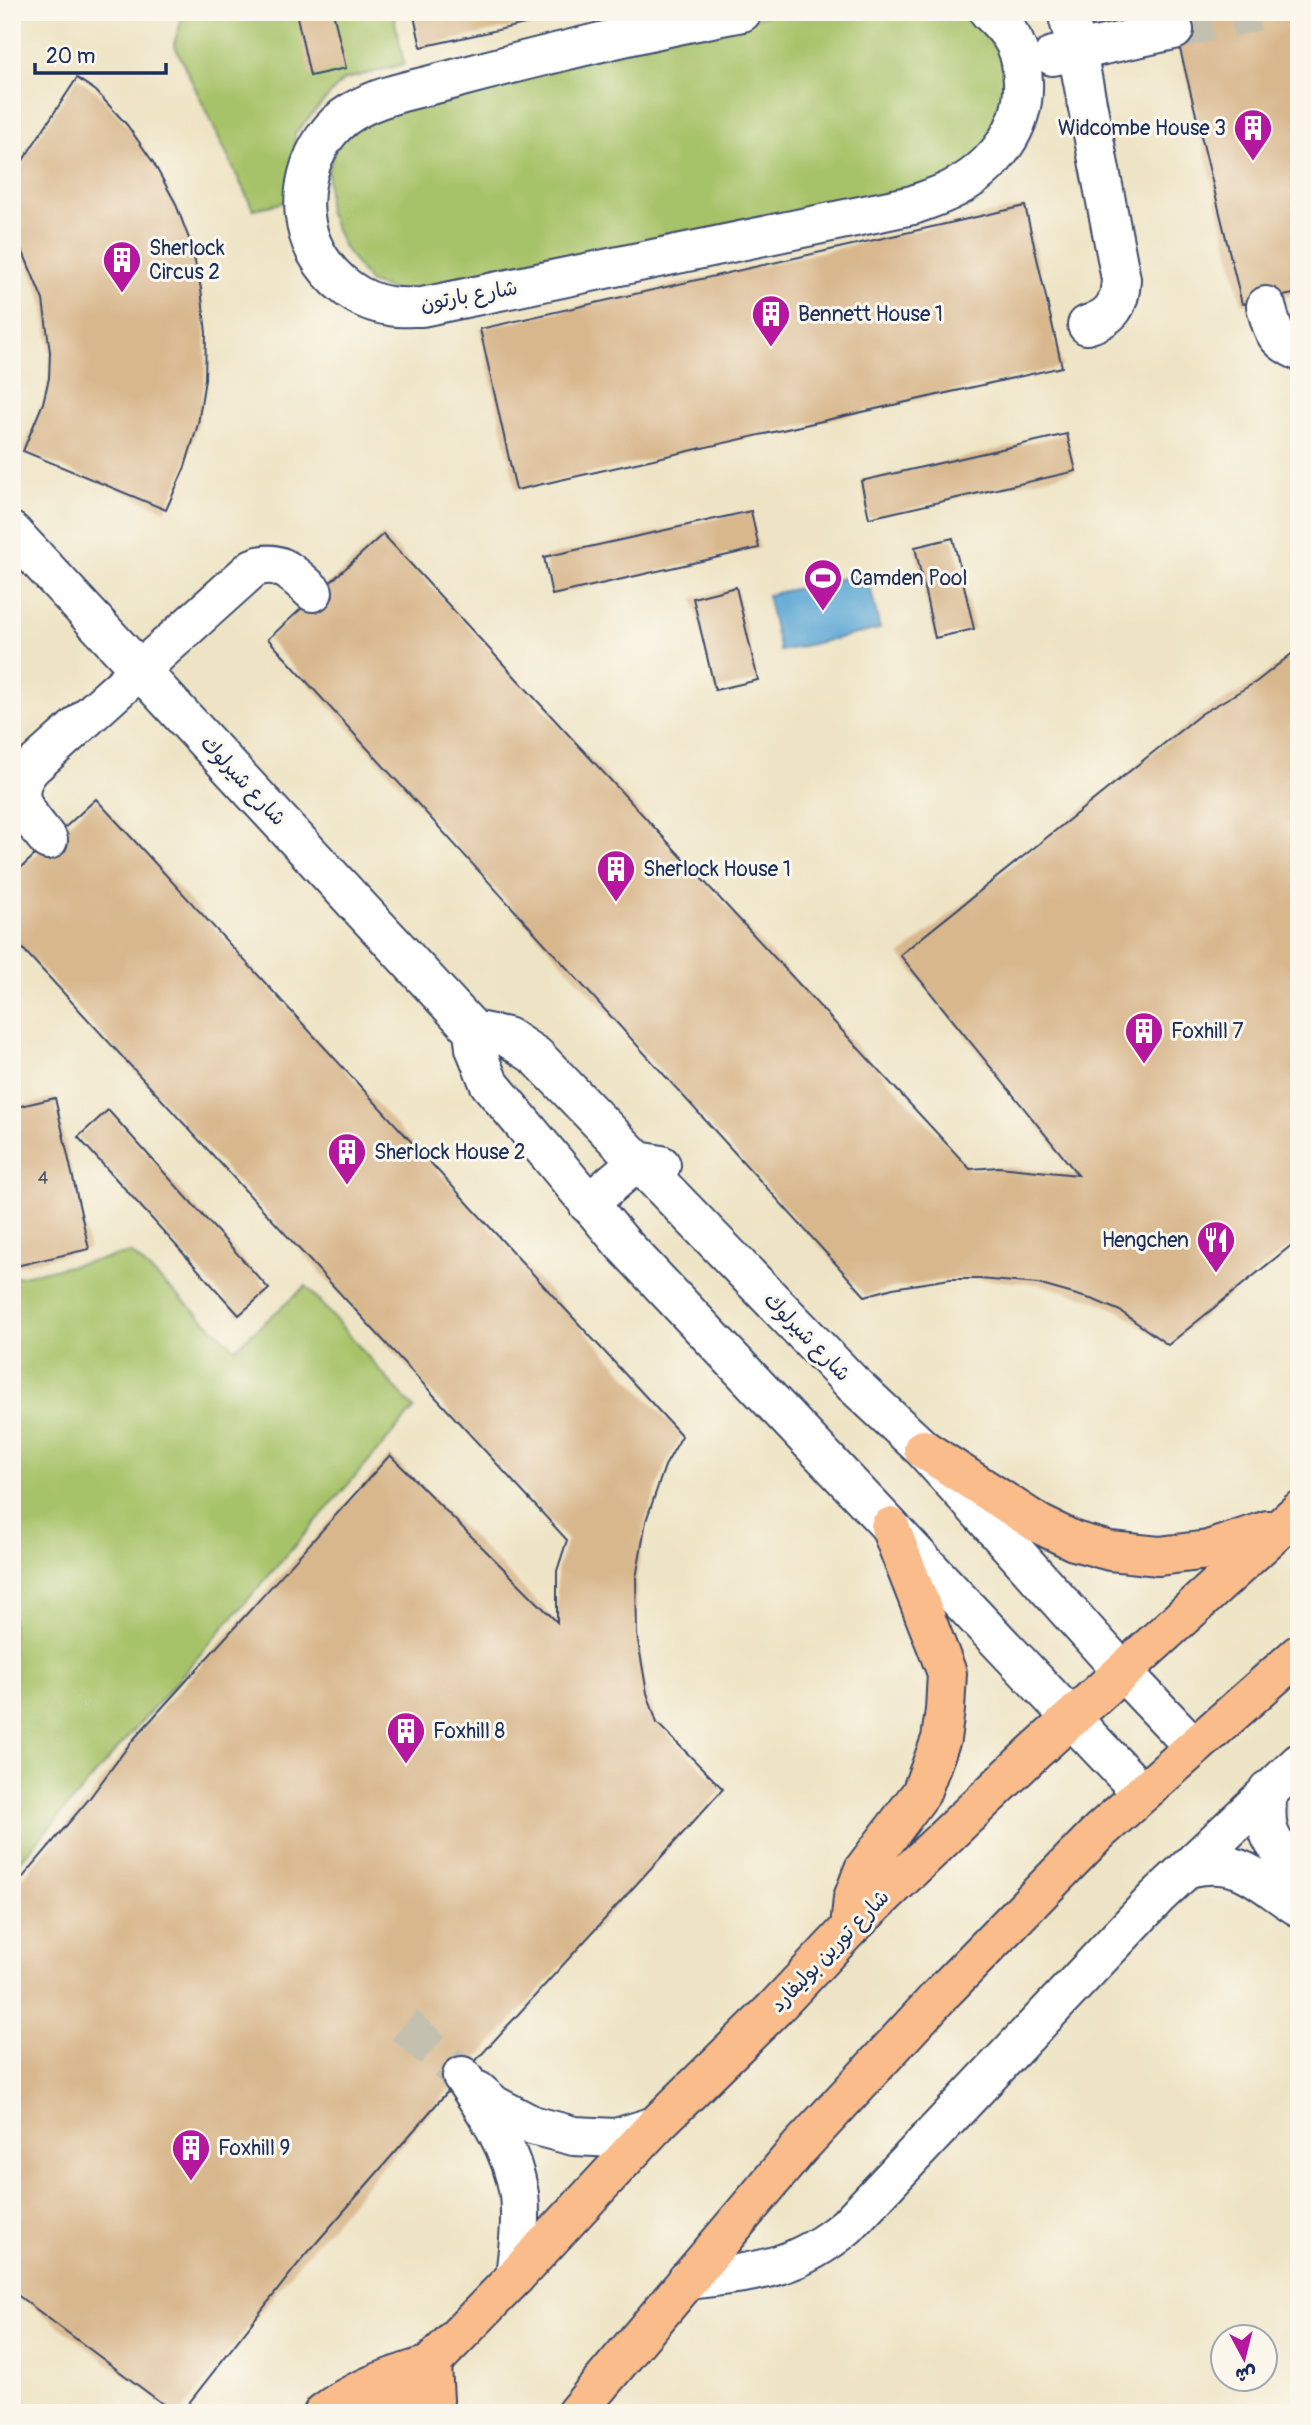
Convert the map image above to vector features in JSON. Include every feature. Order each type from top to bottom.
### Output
[{"type":"main road","points":[[923,1450],[1039,1524],[1074,1541],[1110,1551],[1159,1556],[1208,1550],[1289,1518]]},
{"type":"main road","name":"شارع تورين بوليفارد","points":[[383,2413],[432,2365],[655,2126],[774,2009],[850,1928],[1070,1718],[1289,1518]]},
{"type":"main road","points":[[850,1928],[853,1898],[864,1869],[921,1793],[941,1739],[945,1710],[947,1674],[890,1527]]},
{"type":"main road","points":[[576,2413],[799,2148],[944,1991],[1100,1831],[1299,1654]]},
{"type":"main road","points":[[323,2413],[338,2401],[380,2381],[432,2365],[432,2413]]},
{"type":"street","name":"شارع بارتون","points":[[742,12],[545,55],[379,100],[352,112],[331,129],[313,156],[304,188],[306,221],[315,251],[333,277],[358,296],[390,306],[422,307],[912,205],[953,189],[979,172],[1002,149],[1017,124],[1024,101],[1022,62],[1017,44],[989,12]]},
{"type":"street","points":[[1067,12],[1121,279],[1120,295],[1113,309],[1102,320],[1087,325]]},
{"type":"street","points":[[1022,62],[1174,30]]},
{"type":"street","points":[[1266,306],[1273,333],[1284,345],[1299,351]]},
{"type":"street","name":"شارع شيرلوك","points":[[12,532],[473,1030],[507,1037],[536,1056],[833,1363],[923,1450],[1193,1746]]},
{"type":"street","points":[[48,839],[20,800],[19,789],[23,777],[253,568],[264,563],[276,565],[288,571],[313,592]]},
{"type":"street","name":"شارع شيرلوك","points":[[473,1030],[475,1048],[489,1083],[622,1243],[1142,1793]]},
{"type":"street","points":[[588,1204],[638,1161],[679,1172],[697,1185],[816,1311],[824,1327],[833,1363]]},
{"type":"street","points":[[687,2280],[774,2267],[809,2254],[847,2226],[1157,1897],[1299,1763]]},
{"type":"street","points":[[1268,1790],[1266,1827],[1273,1843],[1284,1855],[1299,1863]]},
{"type":"street","points":[[1191,1867],[1214,1864],[1235,1867],[1254,1874],[1297,1902]]},
{"type":"street","points":[[515,2277],[520,2233],[519,2194],[507,2152],[488,2113],[462,2076],[494,2105],[532,2125],[573,2137],[616,2138],[655,2126]]},
{"type":"green space","points":[[184,12],[393,12],[404,64],[343,80],[295,133],[294,200],[253,209],[174,44]]},
{"type":"green space","points":[[784,12],[990,12],[1029,87],[1006,169],[440,304],[370,283],[343,246],[328,211],[328,171],[338,140],[369,108],[699,29]]},
{"type":"green space","points":[[131,1253],[235,1348],[306,1286],[414,1409],[12,1870],[12,1278]]},
{"type":"water","name":"Camden Pool","points":[[867,573],[880,629],[780,651],[767,595]]},
{"type":"building","points":[[296,12],[333,12],[346,68],[310,76]]},
{"type":"building","points":[[413,12],[575,12],[575,13],[421,47]]},
{"type":"building","name":"Widcombe House 3","points":[[1171,12],[1299,12],[1299,293],[1242,304]]},
{"type":"building","name":"Sherlock Circus 2","points":[[77,78],[96,91],[127,125],[153,162],[175,202],[191,244],[201,289],[206,333],[205,379],[198,424],[185,467],[166,510],[23,451],[43,403],[49,378],[50,352],[43,300],[23,252],[12,237],[12,177]]},
{"type":"building","name":"Bennett House 1","points":[[1025,206],[1062,367],[516,490],[480,329]]},
{"type":"building","points":[[1067,434],[1076,471],[869,518],[861,481]]},
{"type":"building","points":[[751,511],[759,548],[552,595],[544,557]]},
{"type":"building","points":[[383,534],[970,1169],[999,1167],[1078,1175],[900,955],[1201,714],[1256,682],[1299,648],[1299,1239],[1168,1345],[1120,1311],[1094,1300],[1038,1284],[950,1279],[893,1288],[865,1296],[268,639]]},
{"type":"building","points":[[953,538],[974,629],[935,638],[915,547]]},
{"type":"building","points":[[736,587],[758,680],[715,690],[693,598]]},
{"type":"building","points":[[96,799],[682,1436],[665,1466],[646,1521],[636,1578],[637,1635],[647,1693],[657,1723],[723,1789],[441,2099],[298,2264],[181,2413],[175,2413],[12,2291],[12,1890],[89,1799],[132,1741],[390,1455],[557,1622],[557,1571],[567,1540],[12,937],[12,876]]},
{"type":"building","points":[[55,1098],[89,1249],[12,1267],[12,1108]]},
{"type":"building","points":[[108,1110],[269,1289],[239,1315],[78,1137]]},
{"type":"tunnel","points":[[1174,30],[1257,12]]},
{"type":"tunnel","points":[[404,2025],[462,2076]]},
{"type":"place","name":"Widcombe House 3","points":[[1253,162]]},
{"type":"place","name":"Sherlock Circus 2","points":[[122,294]]},
{"type":"place","name":"Bennett House 1","points":[[771,348]]},
{"type":"place","name":"Camden Pool","points":[[823,612]]},
{"type":"place","name":"Sherlock House 1","points":[[616,903]]},
{"type":"place","name":"Foxhill 7","points":[[1144,1065]]},
{"type":"place","name":"Sherlock House 2","points":[[347,1186]]},
{"type":"place","name":"Hengchen","points":[[1216,1274]]},
{"type":"place","name":"Foxhill 8","points":[[406,1765]]},
{"type":"place","name":"Foxhill 9","points":[[191,2182]]}]
